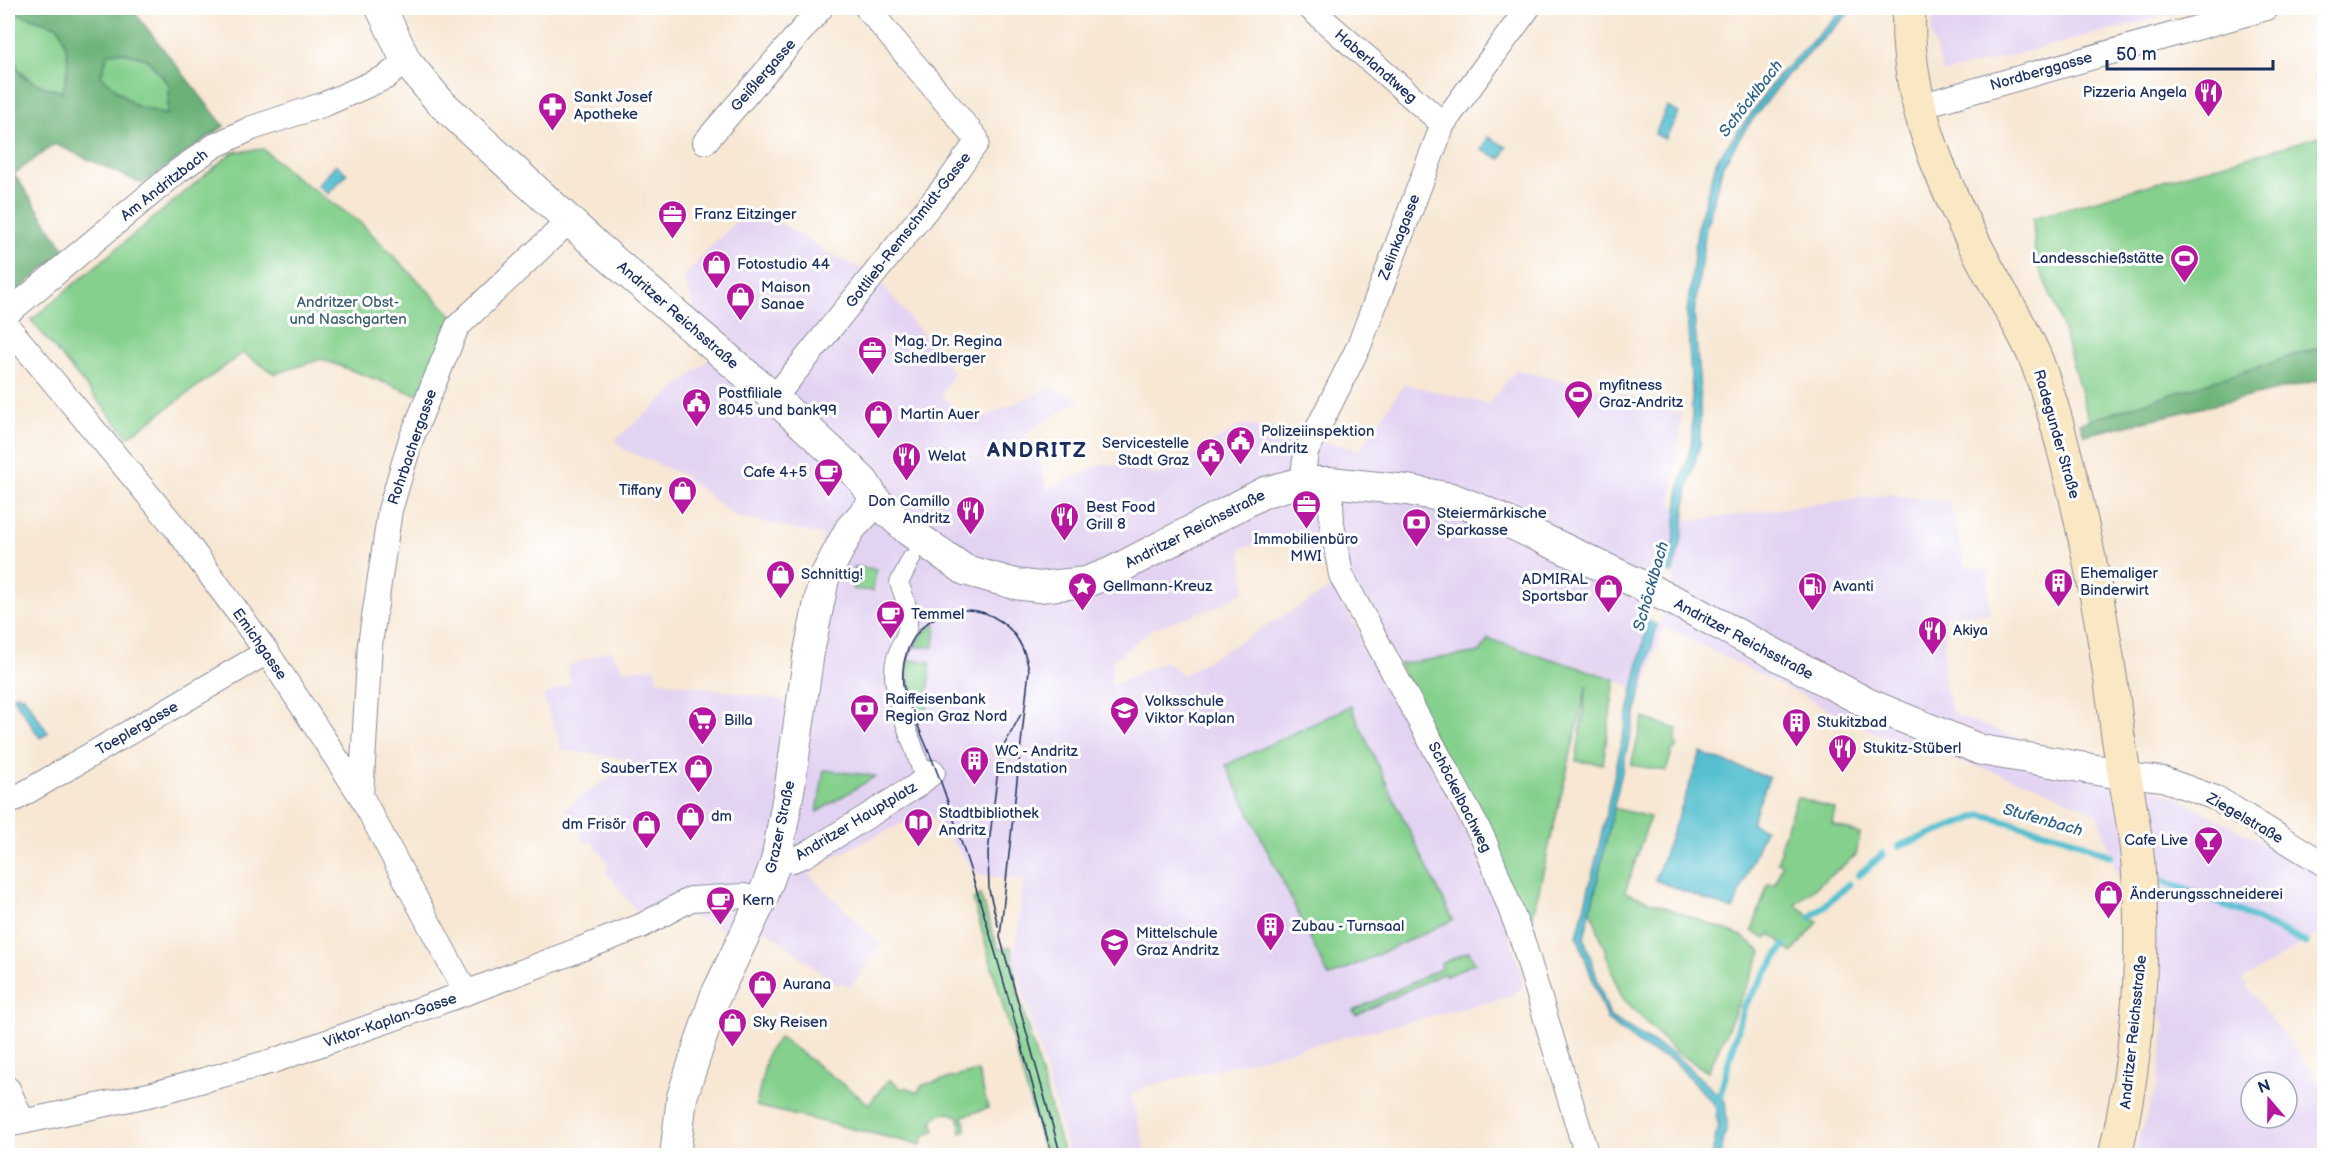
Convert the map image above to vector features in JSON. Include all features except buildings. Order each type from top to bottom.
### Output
[{"type":"main road","name":"Radegunder Straße","points":[[1909,8],[1907,40],[1920,106],[1938,167],[1946,187],[2036,360],[2049,399],[2088,550],[2108,655],[2126,776]]},
{"type":"main road","name":"Andritzer Reichsstraße","points":[[2115,1155],[2127,1099],[2143,958],[2138,864],[2126,776]]},
{"type":"street","name":"Andritzer Reichsstraße","points":[[381,8],[406,61],[440,102],[569,220],[774,398],[864,482],[876,501],[922,542],[965,570],[1015,584],[1059,586],[1086,582],[1110,573],[1242,503],[1283,485],[1316,482],[1407,490],[1451,498],[1482,510],[1679,603],[1867,703],[1981,750],[2126,776]]},
{"type":"street","name":"Geißlergasse","points":[[705,142],[821,8]]},
{"type":"street","name":"Gottlieb-Remschmidt-Gasse","points":[[774,398],[947,184],[977,142],[867,8]]},
{"type":"street","name":"Haberlandtweg","points":[[1310,8],[1443,124]]},
{"type":"street","name":"Zelinkagasse","points":[[1316,482],[1306,452],[1359,346],[1443,124],[1528,8]]},
{"type":"street","name":"Nordberggasse","points":[[1920,106],[2267,8]]},
{"type":"street","name":"Am Andritzbach","points":[[8,313],[178,171],[214,146],[252,128],[325,104],[386,77],[406,61]]},
{"type":"street","name":"Rohrbachergasse","points":[[361,796],[370,644],[390,510],[411,440],[457,327],[569,220]]},
{"type":"street","name":"Emichgasse","points":[[8,327],[175,527],[267,652],[361,796],[465,993]]},
{"type":"street","name":"Schöckelbachweg","points":[[1316,482],[1332,525],[1341,575],[1484,840],[1523,942],[1587,1155]]},
{"type":"street","name":"Grazer Straße","points":[[675,1155],[682,1097],[715,997],[762,900],[776,861],[819,593],[844,538],[876,501]]},
{"type":"street","name":"Andritzer Hauptplatz","points":[[776,861],[792,860],[805,855],[916,786],[927,770],[901,706],[894,677],[894,662],[906,634],[909,614],[899,583],[911,560]]},
{"type":"street","name":"Toeplergasse","points":[[8,803],[267,652]]},
{"type":"street","name":"Ziegelstraße","points":[[2126,776],[2163,779],[2218,798],[2325,864]]},
{"type":"street","name":"Viktor-Kaplan-Gasse","points":[[15,1123],[153,1094],[273,1061],[465,993],[641,926],[691,899],[744,896],[762,900]]},
{"type":"street","points":[[8,1089],[15,1123]]},
{"type":"shaded area","points":[[1935,8],[2196,8],[1943,73],[1931,33]]},
{"type":"shaded area","points":[[747,212],[776,220],[827,252],[876,276],[954,373],[941,395],[972,423],[1051,387],[1080,400],[1025,434],[1039,459],[1047,489],[1106,463],[1161,475],[1242,424],[1360,450],[1404,384],[1488,404],[1516,370],[1648,401],[1682,415],[1671,505],[1691,521],[1889,494],[1950,502],[1965,566],[1989,571],[1989,614],[1945,614],[1944,685],[1953,714],[2177,797],[2324,875],[2324,931],[2242,980],[2324,1088],[2324,1155],[2136,1155],[2138,1141],[2158,1083],[2165,1027],[2098,814],[2033,784],[1890,740],[1663,626],[1644,692],[1591,670],[1488,640],[1482,652],[1399,664],[1338,575],[1291,537],[1241,548],[1245,590],[1222,605],[1152,629],[1113,661],[1111,686],[1165,661],[1183,675],[1334,586],[1470,836],[1503,917],[1523,977],[1522,988],[1513,996],[1144,1087],[1131,1095],[1147,1155],[1069,1155],[1014,957],[1024,880],[978,875],[928,811],[835,856],[808,874],[881,945],[859,977],[849,987],[842,982],[838,985],[767,931],[727,932],[692,916],[637,911],[606,872],[608,863],[592,842],[585,844],[565,808],[634,760],[562,750],[543,696],[571,683],[567,667],[610,650],[624,670],[656,668],[656,680],[782,700],[805,722],[813,657],[822,535],[735,517],[683,475],[623,449],[615,440],[710,359],[684,277],[713,244]]},
{"type":"green space","points":[[8,8],[131,8],[224,126],[142,184],[55,144],[14,174],[65,250],[8,299],[8,46],[22,76],[47,88],[62,92],[68,60],[59,27],[13,12],[8,15]],"holes":[[[121,52],[147,59],[170,86],[167,115],[134,105],[101,76],[108,53]]]},
{"type":"green space","points":[[13,12],[59,27],[68,60],[63,92],[34,82],[17,67],[12,57],[8,31],[8,15]]},
{"type":"green space","points":[[121,52],[147,59],[170,86],[167,115],[134,105],[101,76],[108,53]]},
{"type":"green space","name":"Landesschießstätte","points":[[2324,135],[2324,346],[2089,421],[2057,309],[2035,259],[2033,218]]},
{"type":"green space","name":"Andritzer Obst- und Naschgarten","points":[[263,149],[294,176],[361,223],[455,318],[418,395],[321,359],[275,374],[243,353],[128,437],[31,320],[233,152]]},
{"type":"green space","points":[[2324,346],[2324,379],[2084,435],[2080,423]]},
{"type":"green space","points":[[854,567],[876,569],[873,591],[852,589]]},
{"type":"green space","points":[[936,624],[934,647],[915,647],[923,633]]},
{"type":"green space","points":[[1488,639],[1615,679],[1603,764],[1576,761],[1587,685],[1528,936],[1399,664],[1481,652]]},
{"type":"green space","points":[[909,660],[931,662],[926,717],[921,718],[912,696],[909,683]]},
{"type":"green space","points":[[1351,706],[1453,920],[1329,977],[1226,765]]},
{"type":"green space","points":[[1643,718],[1677,729],[1675,743],[1678,745],[1676,749],[1673,749],[1666,771],[1631,765]]},
{"type":"green space","points":[[824,770],[876,776],[817,812]]},
{"type":"green space","points":[[1797,797],[1835,809],[1832,824],[1860,834],[1856,855],[1795,904],[1818,922],[1792,953],[1771,934],[1765,939],[1752,931],[1768,884],[1775,884],[1782,864],[1777,862],[1782,849],[1780,847]]},
{"type":"green space","points":[[1613,808],[1650,817],[1625,892],[1742,936],[1762,952],[1708,1072],[1674,1051],[1621,996],[1591,910]]},
{"type":"green space","points":[[980,895],[998,949],[1011,947],[1018,993],[1064,1155],[1045,1155],[973,899]]},
{"type":"green space","points":[[1469,951],[1475,963],[1446,976],[1444,973],[1356,1015],[1353,1011],[1442,968],[1441,964]]},
{"type":"green space","points":[[780,1037],[869,1104],[889,1079],[902,1089],[907,1087],[916,1093],[923,1085],[978,1071],[988,1108],[963,1116],[966,1130],[961,1133],[959,1117],[948,1113],[941,1114],[932,1121],[935,1131],[924,1136],[921,1145],[756,1106],[768,1051]]},
{"type":"water","name":"Schöcklbach","points":[[1845,8],[1854,8],[1788,74],[1746,128],[1723,165],[1706,227],[1694,314],[1700,391],[1700,444],[1688,487],[1681,543],[1657,624],[1584,938],[1610,1017],[1675,1055],[1725,1101],[1727,1126],[1720,1155],[1712,1155],[1718,1125],[1715,1105],[1674,1061],[1646,1049],[1607,1020],[1577,936],[1596,860],[1646,630],[1674,539],[1680,485],[1692,442],[1692,392],[1687,313],[1698,225],[1717,160],[1779,75]]},
{"type":"water","points":[[1667,107],[1679,113],[1665,139],[1655,134]]},
{"type":"water","points":[[1488,137],[1507,147],[1501,159],[1482,150]]},
{"type":"water","points":[[336,164],[347,174],[328,194],[318,185]]},
{"type":"water","points":[[18,694],[21,697],[23,695],[48,733],[40,738],[13,697]]},
{"type":"water","points":[[1701,753],[1769,778],[1751,823],[1765,829],[1733,910],[1655,880]]},
{"type":"pier","points":[[1661,570],[1675,576],[1660,625],[1646,619]]},
{"type":"waterway","name":"Stufenbach","points":[[1899,846],[1982,815],[2065,837],[2111,856]]},
{"type":"waterway","name":"Stufenbach","points":[[1859,875],[1883,854]]},
{"type":"waterway","name":"Stufenbach","points":[[2164,881],[2239,911],[2306,943]]},
{"type":"waterway","name":"Stufenbach","points":[[1811,917],[1849,884]]},
{"type":"waterway","name":"Stufenbach","points":[[1718,1102],[1744,1006],[1784,946]]},
{"type":"tram line","points":[[1052,1156],[1001,970],[973,879],[938,775],[903,686],[906,656],[917,633],[936,618],[957,610],[980,612],[1002,622],[1019,641],[1029,670],[1000,937],[1061,1156]]},
{"type":"tram line","points":[[998,926],[989,890],[988,853],[1000,753],[1021,714]]},
{"type":"place","name":"Pizzeria Angela","points":[[2208,118]]},
{"type":"place","name":"Sankt Josef Apotheke","points":[[553,132]]},
{"type":"place","name":"Franz Eitzinger","points":[[673,240]]},
{"type":"place","name":"Landesschießstätte","points":[[2185,284]]},
{"type":"place","name":"Fotostudio 44","points":[[716,290]]},
{"type":"place","name":"Maison Sanae","points":[[740,322]]},
{"type":"place","name":"Mag. Dr. Regina Schedlberger","points":[[873,376]]},
{"type":"place","name":"myfitness Graz-Andritz","points":[[1578,420]]},
{"type":"place","name":"Postfiliale 8045 und bank99","points":[[697,428]]},
{"type":"place","name":"Martin Auer","points":[[879,440]]},
{"type":"place","name":"Polizeiinspektion Andritz","points":[[1240,466]]},
{"type":"place","name":"Servicestelle Stadt Graz","points":[[1210,478]]},
{"type":"place","name":"Welat","points":[[907,482]]},
{"type":"place","name":"Cafe 4+5","points":[[828,498]]},
{"type":"place","name":"Tiffany","points":[[683,516]]},
{"type":"place","name":"Immobilienbüro MWI","points":[[1306,530]]},
{"type":"place","name":"Don Camillo Andritz","points":[[971,536]]},
{"type":"place","name":"Best Food Grill 8","points":[[1065,542]]},
{"type":"place","name":"Steiermärkische Sparkasse","points":[[1416,548]]},
{"type":"place","name":"Schnittig!","points":[[780,600]]},
{"type":"place","name":"Ehemaliger Binderwirt","points":[[2059,608]]},
{"type":"place","name":"Gellmann-Kreuz","points":[[1082,612]]},
{"type":"place","name":"Avanti","points":[[1812,612]]},
{"type":"place","name":"ADMIRAL Sportsbar","points":[[1609,614]]},
{"type":"place","name":"Temmel","points":[[890,640]]},
{"type":"place","name":"Akiya","points":[[1932,656]]},
{"type":"place","name":"Raiffeisenbank Region Graz Nord","points":[[864,734]]},
{"type":"place","name":"Volksschule Viktor Kaplan","points":[[1124,736]]},
{"type":"place","name":"Billa","points":[[703,746]]},
{"type":"place","name":"Stukitzbad","points":[[1796,748]]},
{"type":"place","name":"Stukitz-Stüberl","points":[[1842,774]]},
{"type":"place","name":"WC - Andritz Endstation","points":[[974,786]]},
{"type":"place","name":"SauberTEX","points":[[698,794]]},
{"type":"place","name":"dm","points":[[690,842]]},
{"type":"place","name":"Stadtbibliothek Andritz","points":[[918,848]]},
{"type":"place","name":"dm Frisör","points":[[647,850]]},
{"type":"place","name":"Cafe Live","points":[[2209,866]]},
{"type":"place","name":"Änderungsschneiderei","points":[[2109,920]]},
{"type":"place","name":"Kern","points":[[721,926]]},
{"type":"place","name":"Zubau - Turnsaal","points":[[1271,952]]},
{"type":"place","name":"Mittelschule Graz Andritz","points":[[1115,968]]},
{"type":"place","name":"Aurana","points":[[762,1010]]},
{"type":"place","name":"Sky Reisen","points":[[732,1048]]},
{"type":"district","name":"ANDRITZ","points":[[1037,450]]}]
